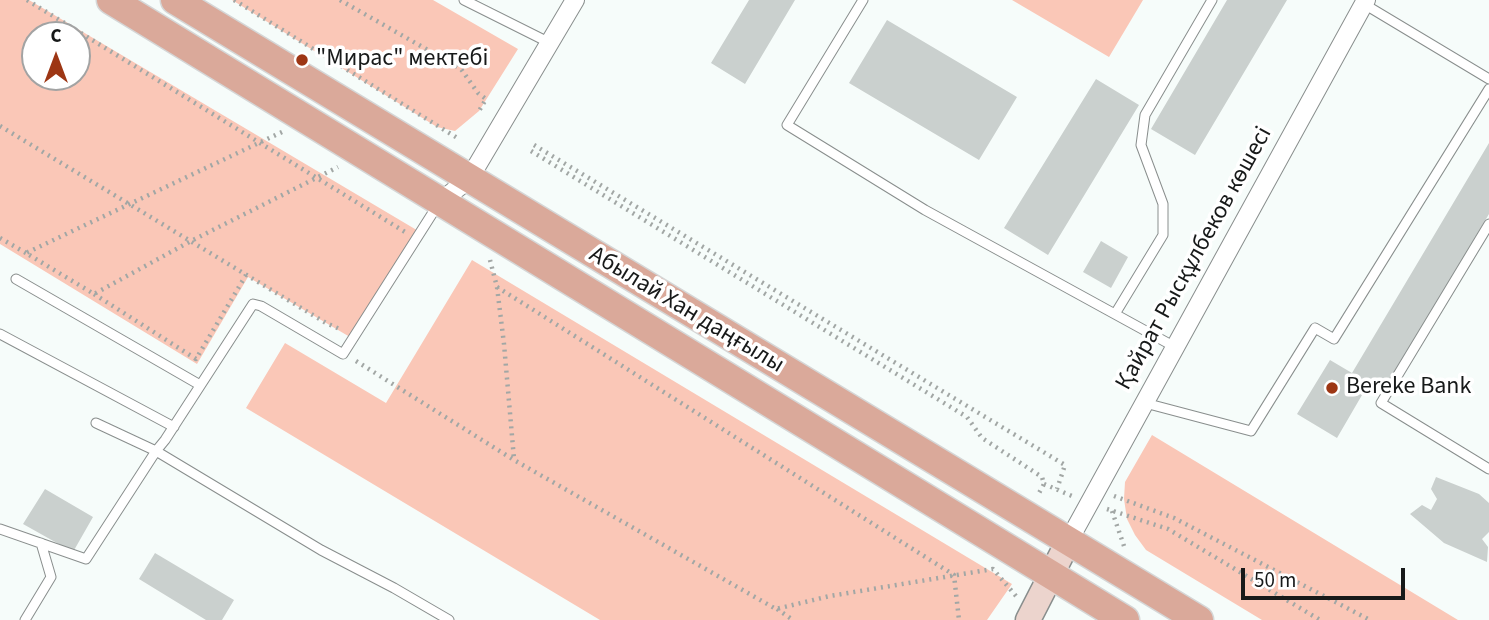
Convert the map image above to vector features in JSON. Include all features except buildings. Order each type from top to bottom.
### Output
[{"type":"main road","name":"Абылай Хан даңғылы","points":[[111,0],[1125,620]]},
{"type":"main road","name":"Абылай Хан даңғылы","points":[[175,0],[1199,620]]},
{"type":"street","points":[[440,202],[469,178],[575,0]]},
{"type":"street","name":"Қайрат Рысқұлбеков көшесі","points":[[1068,542],[1365,2]]},
{"type":"street","points":[[1030,618],[1068,542]]},
{"type":"lane","points":[[464,0],[550,43]]},
{"type":"lane","points":[[863,0],[787,125],[925,210],[1175,347]]},
{"type":"lane","points":[[1115,314],[1163,235],[1163,204],[1141,145],[1145,115],[1212,0]]},
{"type":"lane","points":[[1365,2],[1489,79]]},
{"type":"lane","points":[[1144,403],[1251,431],[1315,328],[1334,339],[1489,89]]},
{"type":"lane","points":[[0,530],[86,559],[253,304],[261,306],[343,354],[440,202]]},
{"type":"lane","points":[[1489,224],[1381,403],[1489,469]]},
{"type":"lane","points":[[16,279],[200,385]]},
{"type":"lane","points":[[0,334],[174,427]]},
{"type":"lane","points":[[96,423],[156,451],[321,550],[449,620]]},
{"type":"lane","points":[[25,620],[51,577],[41,543]]},
{"type":"path","points":[[27,0],[410,235]]},
{"type":"path","points":[[234,0],[459,139]]},
{"type":"path","points":[[340,0],[461,69],[478,93],[486,99],[479,111]]},
{"type":"path","points":[[0,126],[326,323]]},
{"type":"path","points":[[26,253],[283,132]]},
{"type":"path","points":[[534,145],[1065,465],[1056,489]]},
{"type":"path","points":[[531,151],[967,417],[982,438],[1042,477],[1044,484],[1174,518],[1370,620]]},
{"type":"path","points":[[94,294],[191,241],[340,166]]},
{"type":"path","points":[[481,226],[497,287],[514,460]]},
{"type":"path","points":[[0,238],[196,359],[246,275]]},
{"type":"path","points":[[497,287],[954,575]]},
{"type":"path","points":[[343,354],[514,460],[793,620]]},
{"type":"path","points":[[1093,496],[1168,529],[1320,620]]},
{"type":"path","points":[[776,609],[830,596],[993,569],[1030,618]]},
{"type":"path","points":[[954,575],[959,620]]},
{"type":"shaded area","points":[[0,0],[29,0],[64,21],[21,21],[21,91],[91,91],[91,37],[420,232],[355,340],[248,277],[197,364],[0,244]]},
{"type":"shaded area","points":[[232,0],[433,0],[518,49],[479,111],[455,131],[437,127]]},
{"type":"shaded area","points":[[1012,0],[1143,0],[1109,57]]},
{"type":"shaded area","points":[[472,260],[1012,584],[987,620],[600,620],[246,408],[285,343],[386,403]]},
{"type":"shaded area","points":[[1152,435],[1458,620],[1262,620],[1146,550],[1127,519],[1124,499],[1125,482]]},
{"type":"place","name":"\"Мирас\" мектебі","points":[[302,60]]},
{"type":"place","name":"Bereke Bank","points":[[1332,388]]}]
